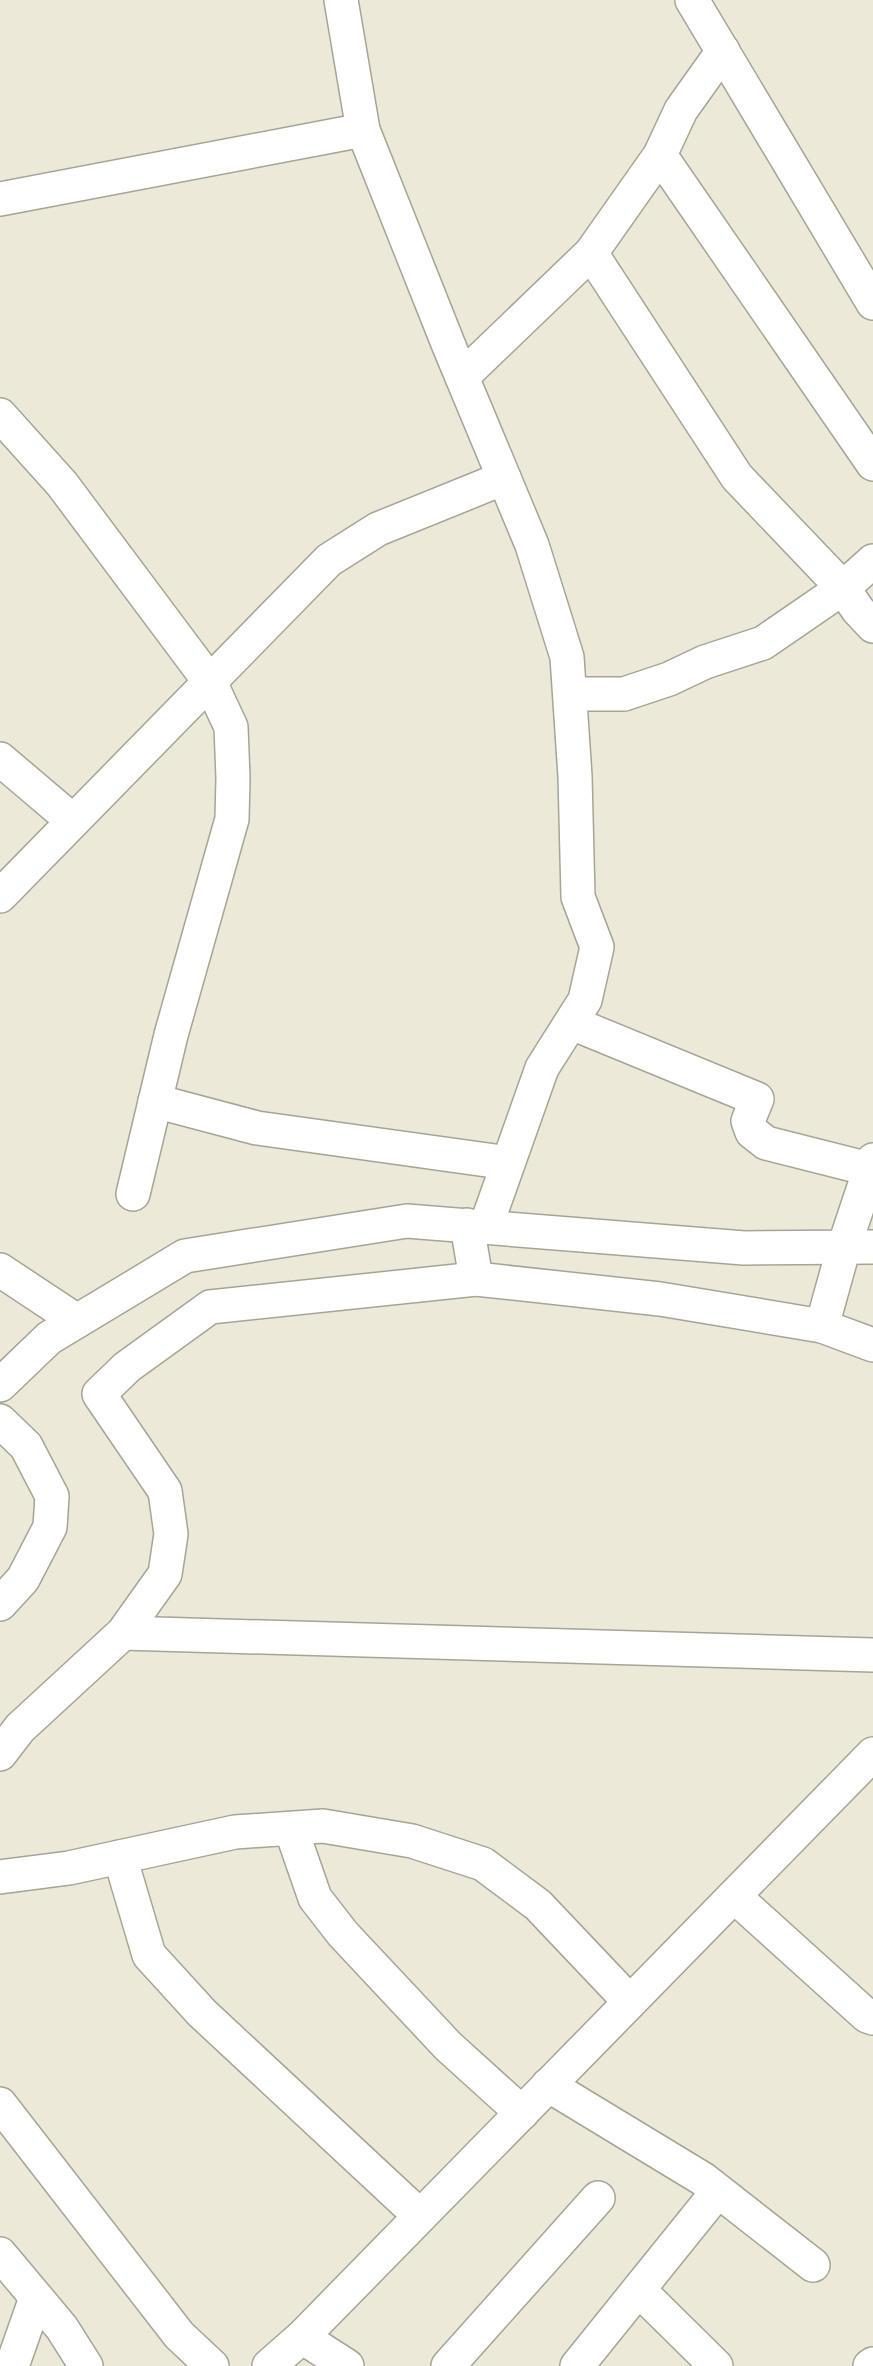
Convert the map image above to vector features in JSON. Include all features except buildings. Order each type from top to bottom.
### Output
[{"type":"street","points":[[341,0],[363,130],[532,545],[567,657],[575,776],[578,897],[597,947],[585,1000],[542,1068],[508,1162],[477,1226],[476,1279]]},
{"type":"street","points":[[692,0],[873,303]]},
{"type":"street","points":[[462,377],[591,253],[660,155],[681,110],[723,51]]},
{"type":"street","points":[[0,199],[363,130]]},
{"type":"street","points":[[660,155],[873,464]]},
{"type":"street","points":[[591,253],[737,477],[843,588],[858,610],[873,626]]},
{"type":"street","points":[[0,415],[62,484],[210,682],[231,727],[232,819],[171,1035],[133,1194]]},
{"type":"street","points":[[0,896],[329,560],[378,529],[504,477]]},
{"type":"street","points":[[570,694],[624,694],[669,679],[705,662],[764,643],[843,588],[873,561]]},
{"type":"street","points":[[0,759],[74,821]]},
{"type":"street","points":[[572,1023],[756,1099],[748,1121],[752,1132],[766,1143],[871,1165],[859,1247],[822,1326]]},
{"type":"street","points":[[155,1101],[257,1128],[508,1162]]},
{"type":"street","points":[[0,1385],[49,1338],[185,1256],[407,1221],[744,1248],[859,1247]]},
{"type":"street","points":[[0,1270],[77,1321]]},
{"type":"street","points":[[0,1754],[20,1728],[123,1633],[165,1574],[171,1534],[165,1491],[99,1394],[127,1367],[210,1307],[476,1279],[660,1299],[822,1326],[873,1345]]},
{"type":"street","points":[[0,1421],[26,1446],[52,1496],[50,1527],[23,1579],[0,1604]]},
{"type":"street","points":[[123,1633],[873,1655]]},
{"type":"street","points":[[269,2366],[302,2337],[873,1754]]},
{"type":"street","points":[[0,1877],[69,1868],[235,1832],[323,1826],[412,1841],[483,1864],[538,1905],[630,2002]]},
{"type":"street","points":[[291,1829],[315,1898],[343,1934],[448,2046],[522,2113]]},
{"type":"street","points":[[120,1857],[149,1955],[202,2013],[420,2216]]},
{"type":"street","points":[[734,1896],[867,2016],[873,2018]]},
{"type":"street","points":[[549,2085],[703,2179],[813,2265]]},
{"type":"street","points":[[0,2104],[179,2335],[212,2366]]},
{"type":"street","points":[[577,2366],[718,2191]]},
{"type":"street","points":[[448,2366],[598,2198]]},
{"type":"street","points":[[0,2254],[62,2328],[86,2366]]},
{"type":"street","points":[[639,2290],[716,2366]]},
{"type":"street","points":[[12,2366],[36,2298]]},
{"type":"street","points":[[302,2337],[347,2366]]}]
